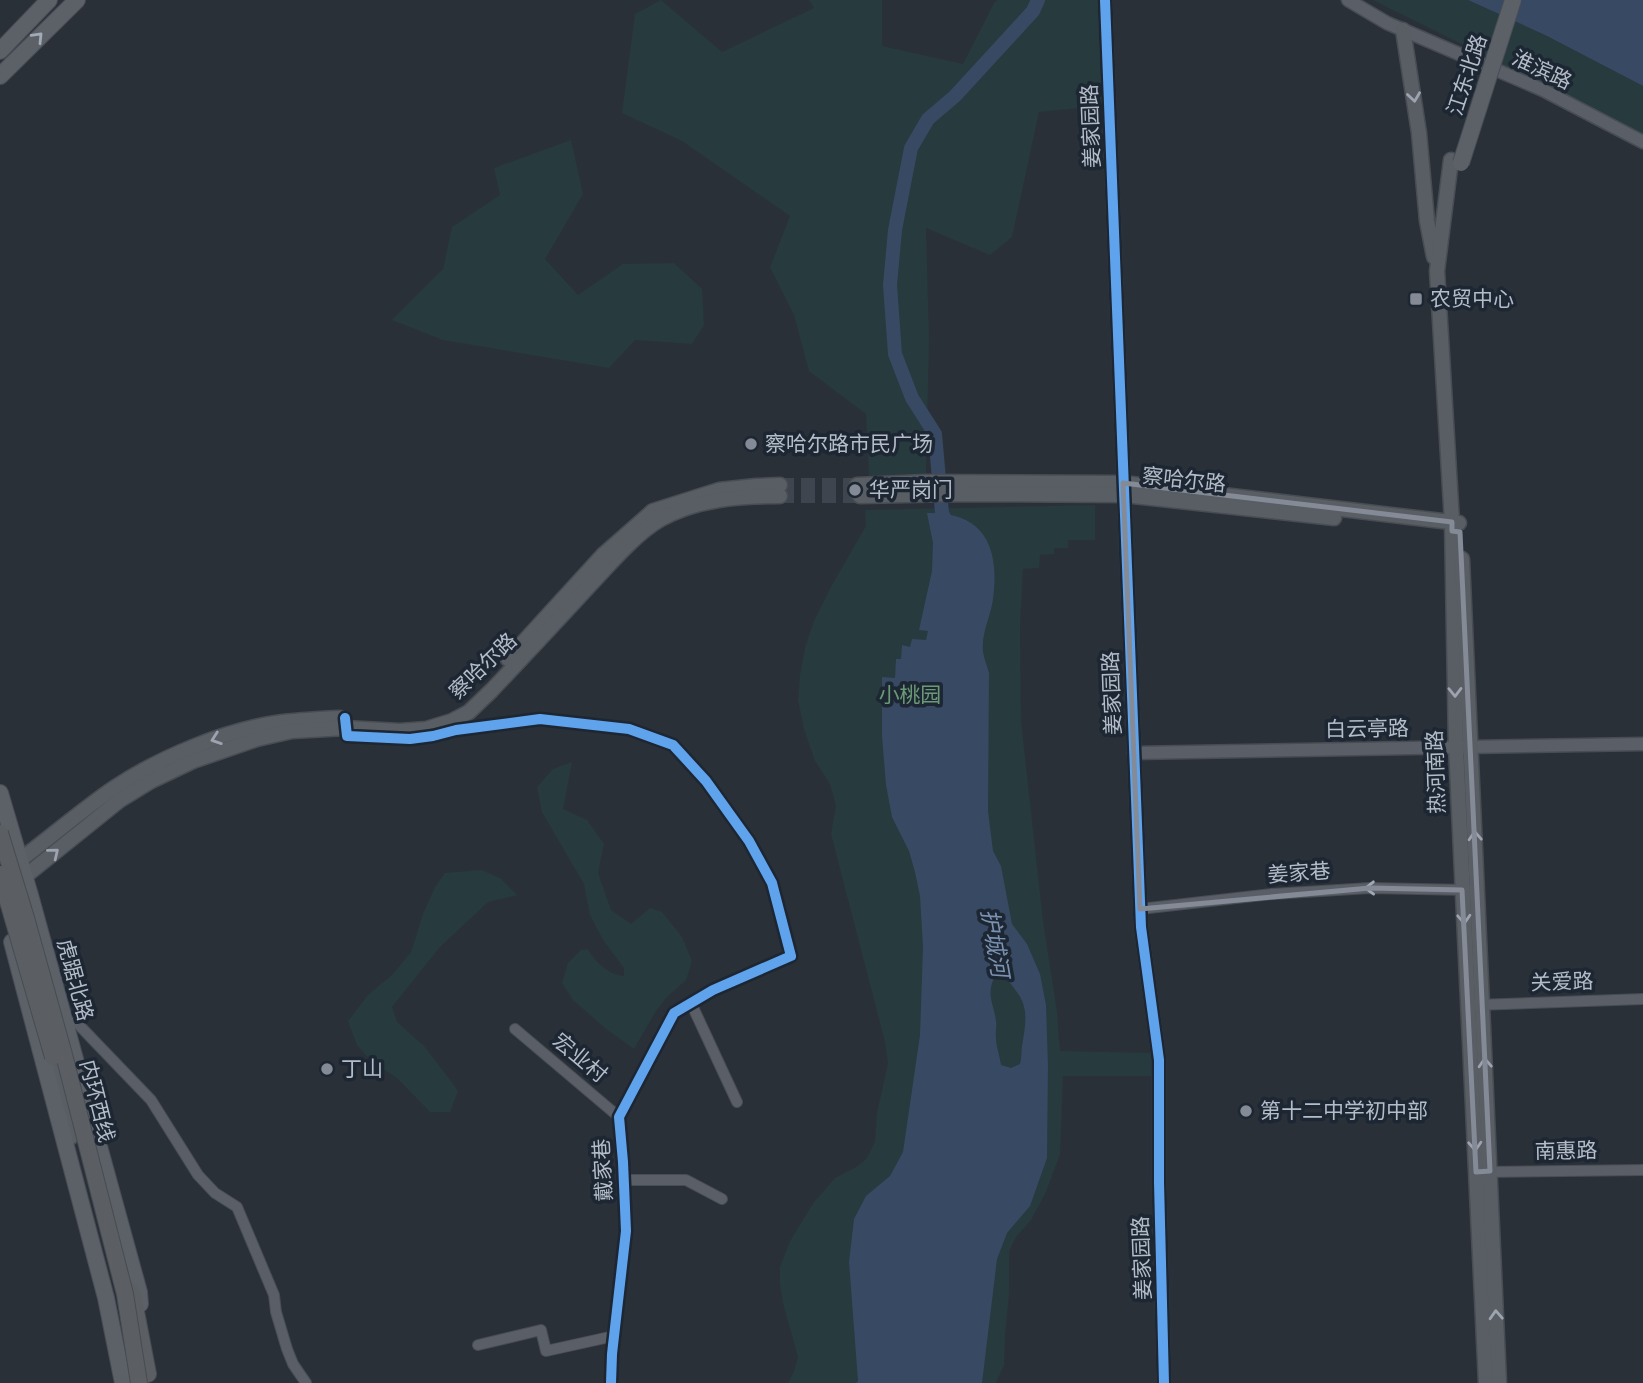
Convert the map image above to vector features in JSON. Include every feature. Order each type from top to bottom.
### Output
[{"type":"highway","name":"内环西线","points":[[0,833],[26,918],[117,1296],[125,1381]]},
{"type":"highway","name":"内环西线","points":[[0,875],[57,1052],[125,1294],[145,1380]]},
{"type":"main road","points":[[0,51],[49,0]]},
{"type":"main road","points":[[0,76],[77,0]]},
{"type":"main road","name":"江东北路","points":[[1456,161],[1502,0]]},
{"type":"main road","name":"江东北路","points":[[1456,161],[1513,0]]},
{"type":"main road","points":[[1403,30],[1419,133],[1427,221],[1437,271]]},
{"type":"main road","name":"热河南路","points":[[1456,161],[1437,271],[1456,527]]},
{"type":"main road","name":"热河南路","points":[[1456,161],[1443,271],[1483,1172],[1499,1383]]},
{"type":"main road","name":"察哈尔路","points":[[859,490],[1123,489],[1456,527]]},
{"type":"main road","name":"察哈尔路","points":[[0,875],[114,788],[191,748],[232,733],[302,720],[413,731],[438,726],[458,718],[469,712],[492,690],[629,544],[659,520],[698,504],[780,491]]},
{"type":"main road","name":"察哈尔路","points":[[0,897],[120,800],[151,781],[193,761],[257,738],[346,723]]},
{"type":"main road","name":"虎踞北路","points":[[0,793],[139,1292],[145,1380]]},
{"type":"main road","points":[[0,897],[106,1298],[125,1381]]},
{"type":"main road","name":"热河南路","points":[[1483,1172],[1486,1383]]},
{"type":"street","name":"姜家园路","points":[[1105,0],[1140,928],[1159,1060],[1158,1182],[1164,1383]]},
{"type":"street","name":"淮滨路","points":[[1348,0],[1387,23],[1543,90],[1643,142]]},
{"type":"street","name":"戴家巷","points":[[346,723],[347,737],[410,738],[540,719],[629,729],[673,745],[706,781],[749,841],[772,883],[791,956],[713,990],[674,1013],[619,1117],[626,1231],[611,1383]]},
{"type":"street","name":"白云亭路","points":[[1134,753],[1643,744]]},
{"type":"street","name":"姜家巷","points":[[1140,909],[1272,894],[1358,888],[1470,890]]},
{"type":"street","name":"关爱路","points":[[1475,1005],[1643,999]]},
{"type":"street","points":[[691,1003],[737,1102]]},
{"type":"street","points":[[65,1023],[77,1023],[134,1081],[151,1100],[198,1175],[215,1193],[237,1208],[274,1295],[287,1349],[306,1383]]},
{"type":"street","name":"宏业村","points":[[515,1029],[619,1117]]},
{"type":"street","name":"南惠路","points":[[1483,1172],[1643,1170]]},
{"type":"street","points":[[624,1180],[686,1180],[722,1199]]},
{"type":"street","points":[[478,1345],[541,1330],[546,1351],[614,1336]]},
{"type":"highlighted area","points":[[1123,483],[1452,522],[1452,531],[1460,532],[1490,1171],[1476,1172],[1462,890],[1370,888],[1140,909]]},
{"type":"green space","points":[[661,0],[722,52],[814,8],[809,0],[882,0],[882,46],[963,64],[998,0],[1105,0],[1109,105],[1039,112],[1012,237],[990,255],[926,228],[929,338],[926,474],[869,476],[866,414],[809,371],[794,315],[770,267],[790,216],[682,141],[622,113],[635,14]]},
{"type":"green space","points":[[1373,0],[1468,0],[1545,35],[1643,86],[1643,134]]},
{"type":"green space","points":[[571,140],[583,194],[545,259],[578,295],[623,264],[674,263],[702,289],[704,325],[692,344],[635,340],[609,368],[443,340],[392,320],[443,269],[452,227],[500,195],[494,168]]},
{"type":"green space","name":"小桃园","points":[[1095,505],[1095,540],[1068,540],[1068,548],[1054,548],[1054,554],[1040,555],[1039,568],[1023,569],[1020,627],[1021,721],[1060,1051],[1152,1053],[1152,1076],[1063,1076],[1060,1154],[1046,1192],[1031,1220],[1016,1237],[1009,1251],[1004,1365],[996,1383],[788,1383],[798,1357],[783,1303],[780,1267],[790,1241],[814,1202],[835,1178],[867,1158],[875,1142],[877,1113],[888,1063],[885,1042],[831,834],[836,806],[830,784],[815,761],[798,700],[805,648],[814,621],[866,526],[865,510]]},
{"type":"green space","points":[[572,762],[563,809],[587,820],[604,844],[598,873],[611,910],[631,924],[650,908],[662,912],[682,937],[692,961],[686,980],[656,1011],[634,1049],[573,1000],[562,983],[568,963],[581,950],[588,949],[603,967],[624,976],[624,968],[603,940],[590,915],[584,884],[542,812],[537,787],[553,769]]},
{"type":"green space","points":[[482,870],[500,878],[517,895],[488,902],[439,948],[392,1007],[397,1022],[424,1046],[458,1091],[450,1112],[430,1112],[397,1078],[372,1062],[357,1045],[348,1021],[368,995],[393,974],[411,952],[423,914],[435,887],[445,873]]},
{"type":"water","points":[[1468,0],[1643,0],[1643,86],[1545,35]]},
{"type":"water","name":"护城河","points":[[927,513],[962,518],[984,536],[994,563],[993,599],[983,645],[989,673],[988,811],[993,851],[1001,866],[1012,924],[1027,944],[1040,974],[1046,1005],[1047,1158],[1030,1206],[1007,1233],[997,1259],[982,1383],[856,1383],[858,1381],[849,1262],[854,1219],[866,1196],[890,1176],[903,1152],[920,1035],[923,947],[920,896],[909,851],[892,817],[886,785],[882,736],[882,677],[895,678],[896,659],[901,659],[902,645],[910,647],[912,639],[926,640],[928,631],[919,630],[932,571],[933,543]],"holes":[[[994,978],[1001,978],[1014,988],[1025,1011],[1021,1062],[1011,1068],[1001,1065],[996,1041],[996,1021],[991,995]]]},
{"type":"waterway","points":[[949,528],[942,513],[935,434],[912,398],[895,354],[890,285],[895,230],[911,148],[928,119],[955,96],[1033,11],[1038,0]]},
{"type":"tunnel","points":[[780,485],[857,485]]},
{"type":"tunnel","points":[[780,496],[860,496]]},
{"type":"cycle path","points":[[1105,0],[1141,927],[1159,1060],[1164,1383]]},
{"type":"cycle path","points":[[345,718],[347,736],[410,739],[540,719],[629,729],[673,745],[706,781],[749,841],[772,883],[791,956],[713,990],[674,1013],[619,1117],[626,1231],[611,1383]]},
{"type":"place","name":"农贸中心","points":[[1416,299]]},
{"type":"place","name":"察哈尔路市民广场","points":[[751,444]]},
{"type":"place","name":"华严岗门","points":[[855,490]]},
{"type":"place","name":"丁山","points":[[327,1069]]},
{"type":"place","name":"第十二中学初中部","points":[[1246,1111]]}]
